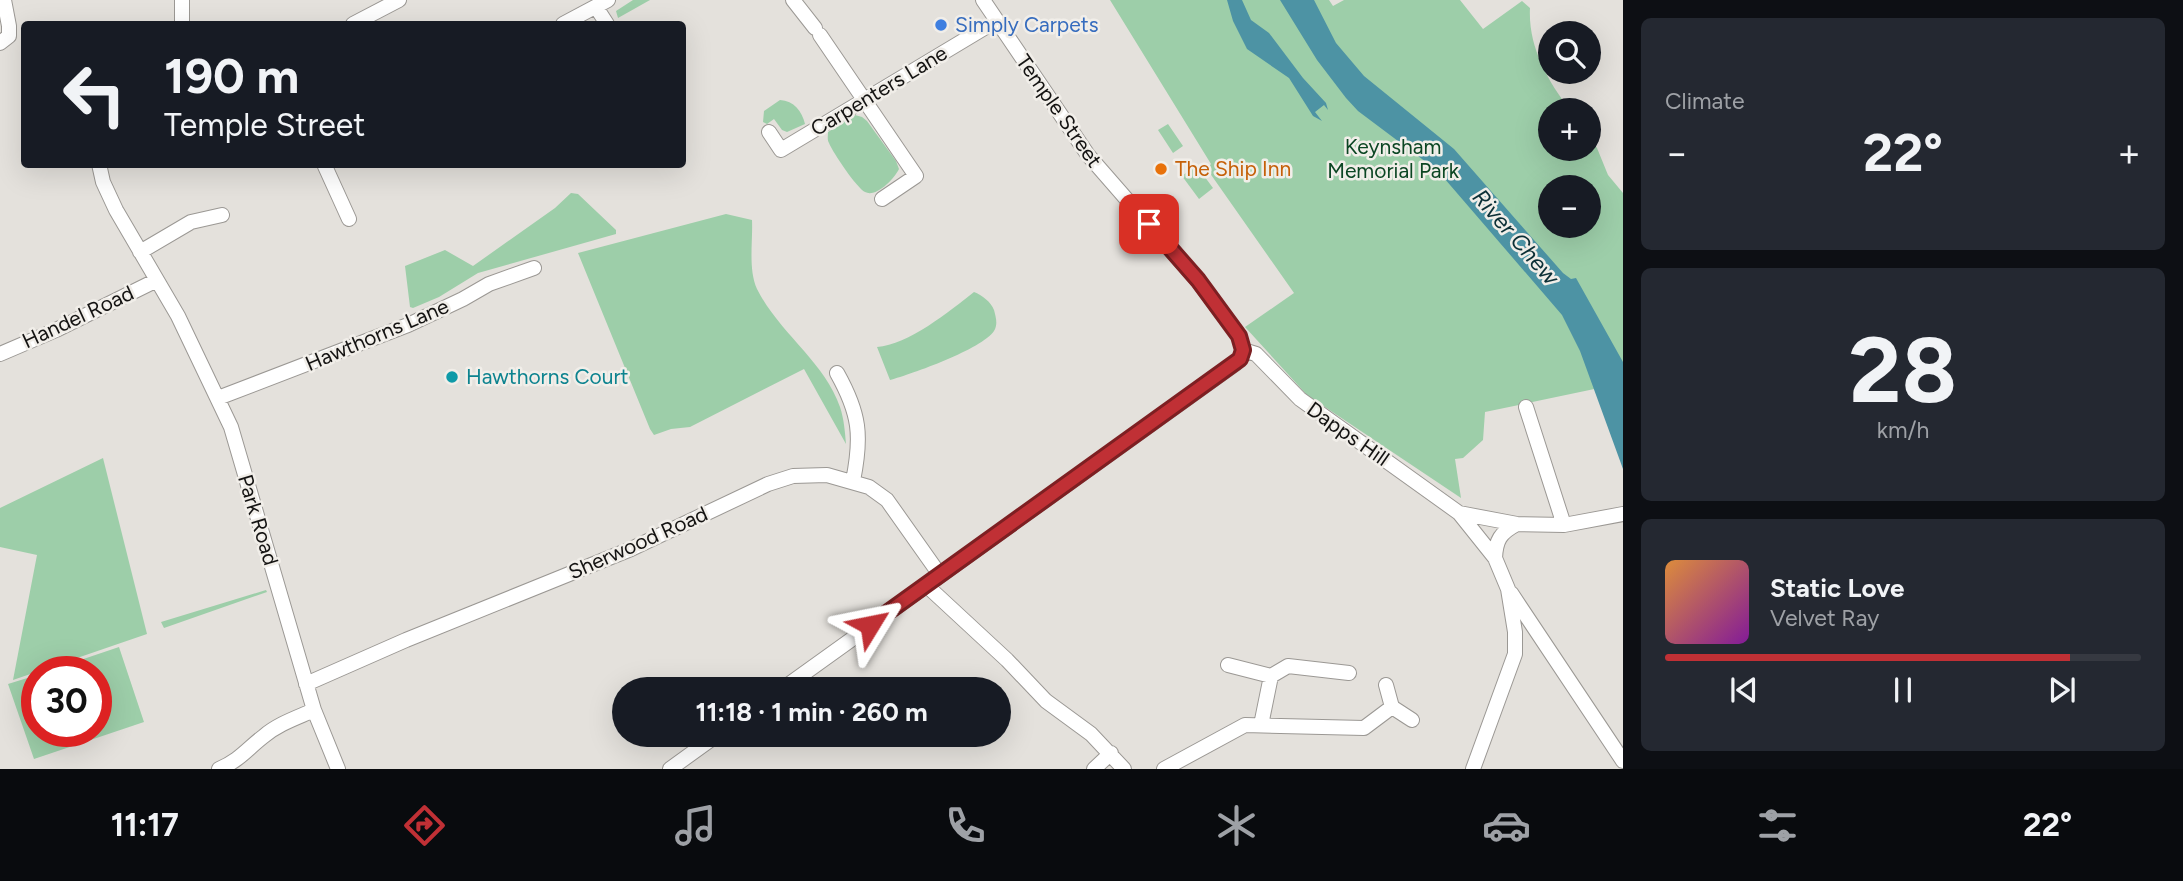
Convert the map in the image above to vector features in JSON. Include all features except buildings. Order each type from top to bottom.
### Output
[{"type":"street","points":[[0,43],[9,36],[4,0]]},
{"type":"street","points":[[181,21],[182,0]]},
{"type":"street","points":[[359,21],[400,0]]},
{"type":"street","points":[[793,0],[866,100],[916,176],[882,199]]},
{"type":"street","name":"Temple Street","points":[[983,0],[1088,155],[1198,280],[1239,336],[1243,350]]},
{"type":"street","points":[[569,21],[602,3],[606,21]]},
{"type":"street","name":"Carpenters Lane","points":[[769,132],[781,149],[996,20]]},
{"type":"street","name":"Park Road","points":[[100,168],[103,182],[116,210],[178,316],[230,428],[260,521],[314,710],[338,769]]},
{"type":"street","points":[[326,168],[349,219]]},
{"type":"street","points":[[140,253],[191,222],[222,215]]},
{"type":"street","name":"Hawthorns Lane","points":[[218,398],[408,325],[489,284],[534,268]]},
{"type":"street","name":"Handel Road","points":[[0,354],[56,330],[157,280]]},
{"type":"street","points":[[799,677],[1236,364],[1243,350]]},
{"type":"street","name":"Dapps Hill","points":[[1243,350],[1256,354],[1300,399],[1459,513],[1495,558],[1508,589]]},
{"type":"street","points":[[837,373],[849,394],[859,433],[860,449],[853,481]]},
{"type":"street","points":[[1526,407],[1564,524]]},
{"type":"street","name":"Sherwood Road","points":[[306,684],[406,640],[631,549],[768,484],[793,476],[827,475],[869,487],[887,500],[940,575]]},
{"type":"street","name":"Dapps Hill","points":[[1459,513],[1517,524],[1564,524],[1623,513]]},
{"type":"street","points":[[1495,558],[1496,542],[1503,531],[1517,524]]},
{"type":"street","points":[[926,585],[1007,660],[1045,701],[1091,734],[1111,752],[1124,769]]},
{"type":"street","points":[[1508,589],[1623,761]]},
{"type":"street","points":[[1474,769],[1515,654],[1516,632],[1508,589]]},
{"type":"street","points":[[1228,665],[1271,676],[1287,666],[1349,673]]},
{"type":"street","points":[[1261,725],[1271,676]]},
{"type":"street","points":[[1386,685],[1392,707],[1412,720]]},
{"type":"street","points":[[1164,769],[1245,725],[1364,728],[1392,707]]},
{"type":"street","points":[[219,769],[246,754],[263,736],[281,724],[314,710]]},
{"type":"street","points":[[670,769],[701,747]]},
{"type":"street","points":[[1094,769],[1111,752]]},
{"type":"green space","points":[[633,0],[650,0],[618,18],[616,11]]},
{"type":"green space","name":"Keynsham Memorial Park","points":[[1110,0],[1329,0],[1333,6],[1344,0],[1460,0],[1483,29],[1522,1],[1530,8],[1532,36],[1538,54],[1538,84],[1552,84],[1562,98],[1538,98],[1538,161],[1601,161],[1601,158],[1608,175],[1623,193],[1623,383],[1485,412],[1483,440],[1463,458],[1455,459],[1461,498],[1307,395],[1245,327],[1294,293],[1207,169],[1211,164]]},
{"type":"green space","points":[[780,100],[797,108],[805,124],[787,132],[782,130],[774,119],[767,124],[763,122],[764,111]]},
{"type":"green space","points":[[855,115],[867,121],[899,169],[889,182],[874,192],[865,192],[857,184],[828,140],[828,132]]},
{"type":"green space","points":[[1168,124],[1183,146],[1173,153],[1158,130]]},
{"type":"green space","points":[[1196,165],[1213,188],[1199,199],[1182,176]]},
{"type":"green space","points":[[571,193],[578,194],[616,230],[616,234],[478,273],[439,297],[410,307],[405,266],[445,250],[473,266],[555,208]]},
{"type":"green space","points":[[726,214],[752,220],[752,264],[757,289],[777,320],[813,361],[833,391],[841,412],[846,444],[804,369],[690,427],[671,429],[654,435],[650,429],[578,253]]},
{"type":"green space","points":[[974,292],[993,307],[996,321],[994,331],[962,353],[890,380],[877,347],[915,334]]},
{"type":"green space","points":[[103,458],[147,634],[83,656],[21,656],[21,677],[13,680],[37,555],[0,547],[0,508]]},
{"type":"green space","points":[[266,590],[267,592],[164,628],[161,622]]},
{"type":"green space","points":[[119,647],[144,722],[112,733],[112,656],[92,656]]},
{"type":"green space","points":[[21,680],[21,722],[8,684]]},
{"type":"green space","points":[[30,747],[70,747],[34,759]]},
{"type":"water","points":[[1227,0],[1242,0],[1251,20],[1269,33],[1326,103],[1328,110],[1324,105],[1315,112],[1322,121],[1313,116],[1289,78],[1247,49],[1233,21]]},
{"type":"water","name":"River Chew","points":[[1280,0],[1314,0],[1336,43],[1364,76],[1454,149],[1563,273],[1571,279],[1576,278],[1623,362],[1623,469],[1580,351],[1562,315],[1438,171],[1358,111],[1346,98],[1317,60]]},
{"type":"place","name":"Simply Carpets","points":[[941,25]]},
{"type":"place","name":"The Ship Inn","points":[[1161,169]]},
{"type":"place","name":"Hawthorns Court","points":[[452,377]]},
{"type":"route","points":[[870,625],[1240,359],[1243,350],[1239,336],[1198,280],[1149,224]]}]
